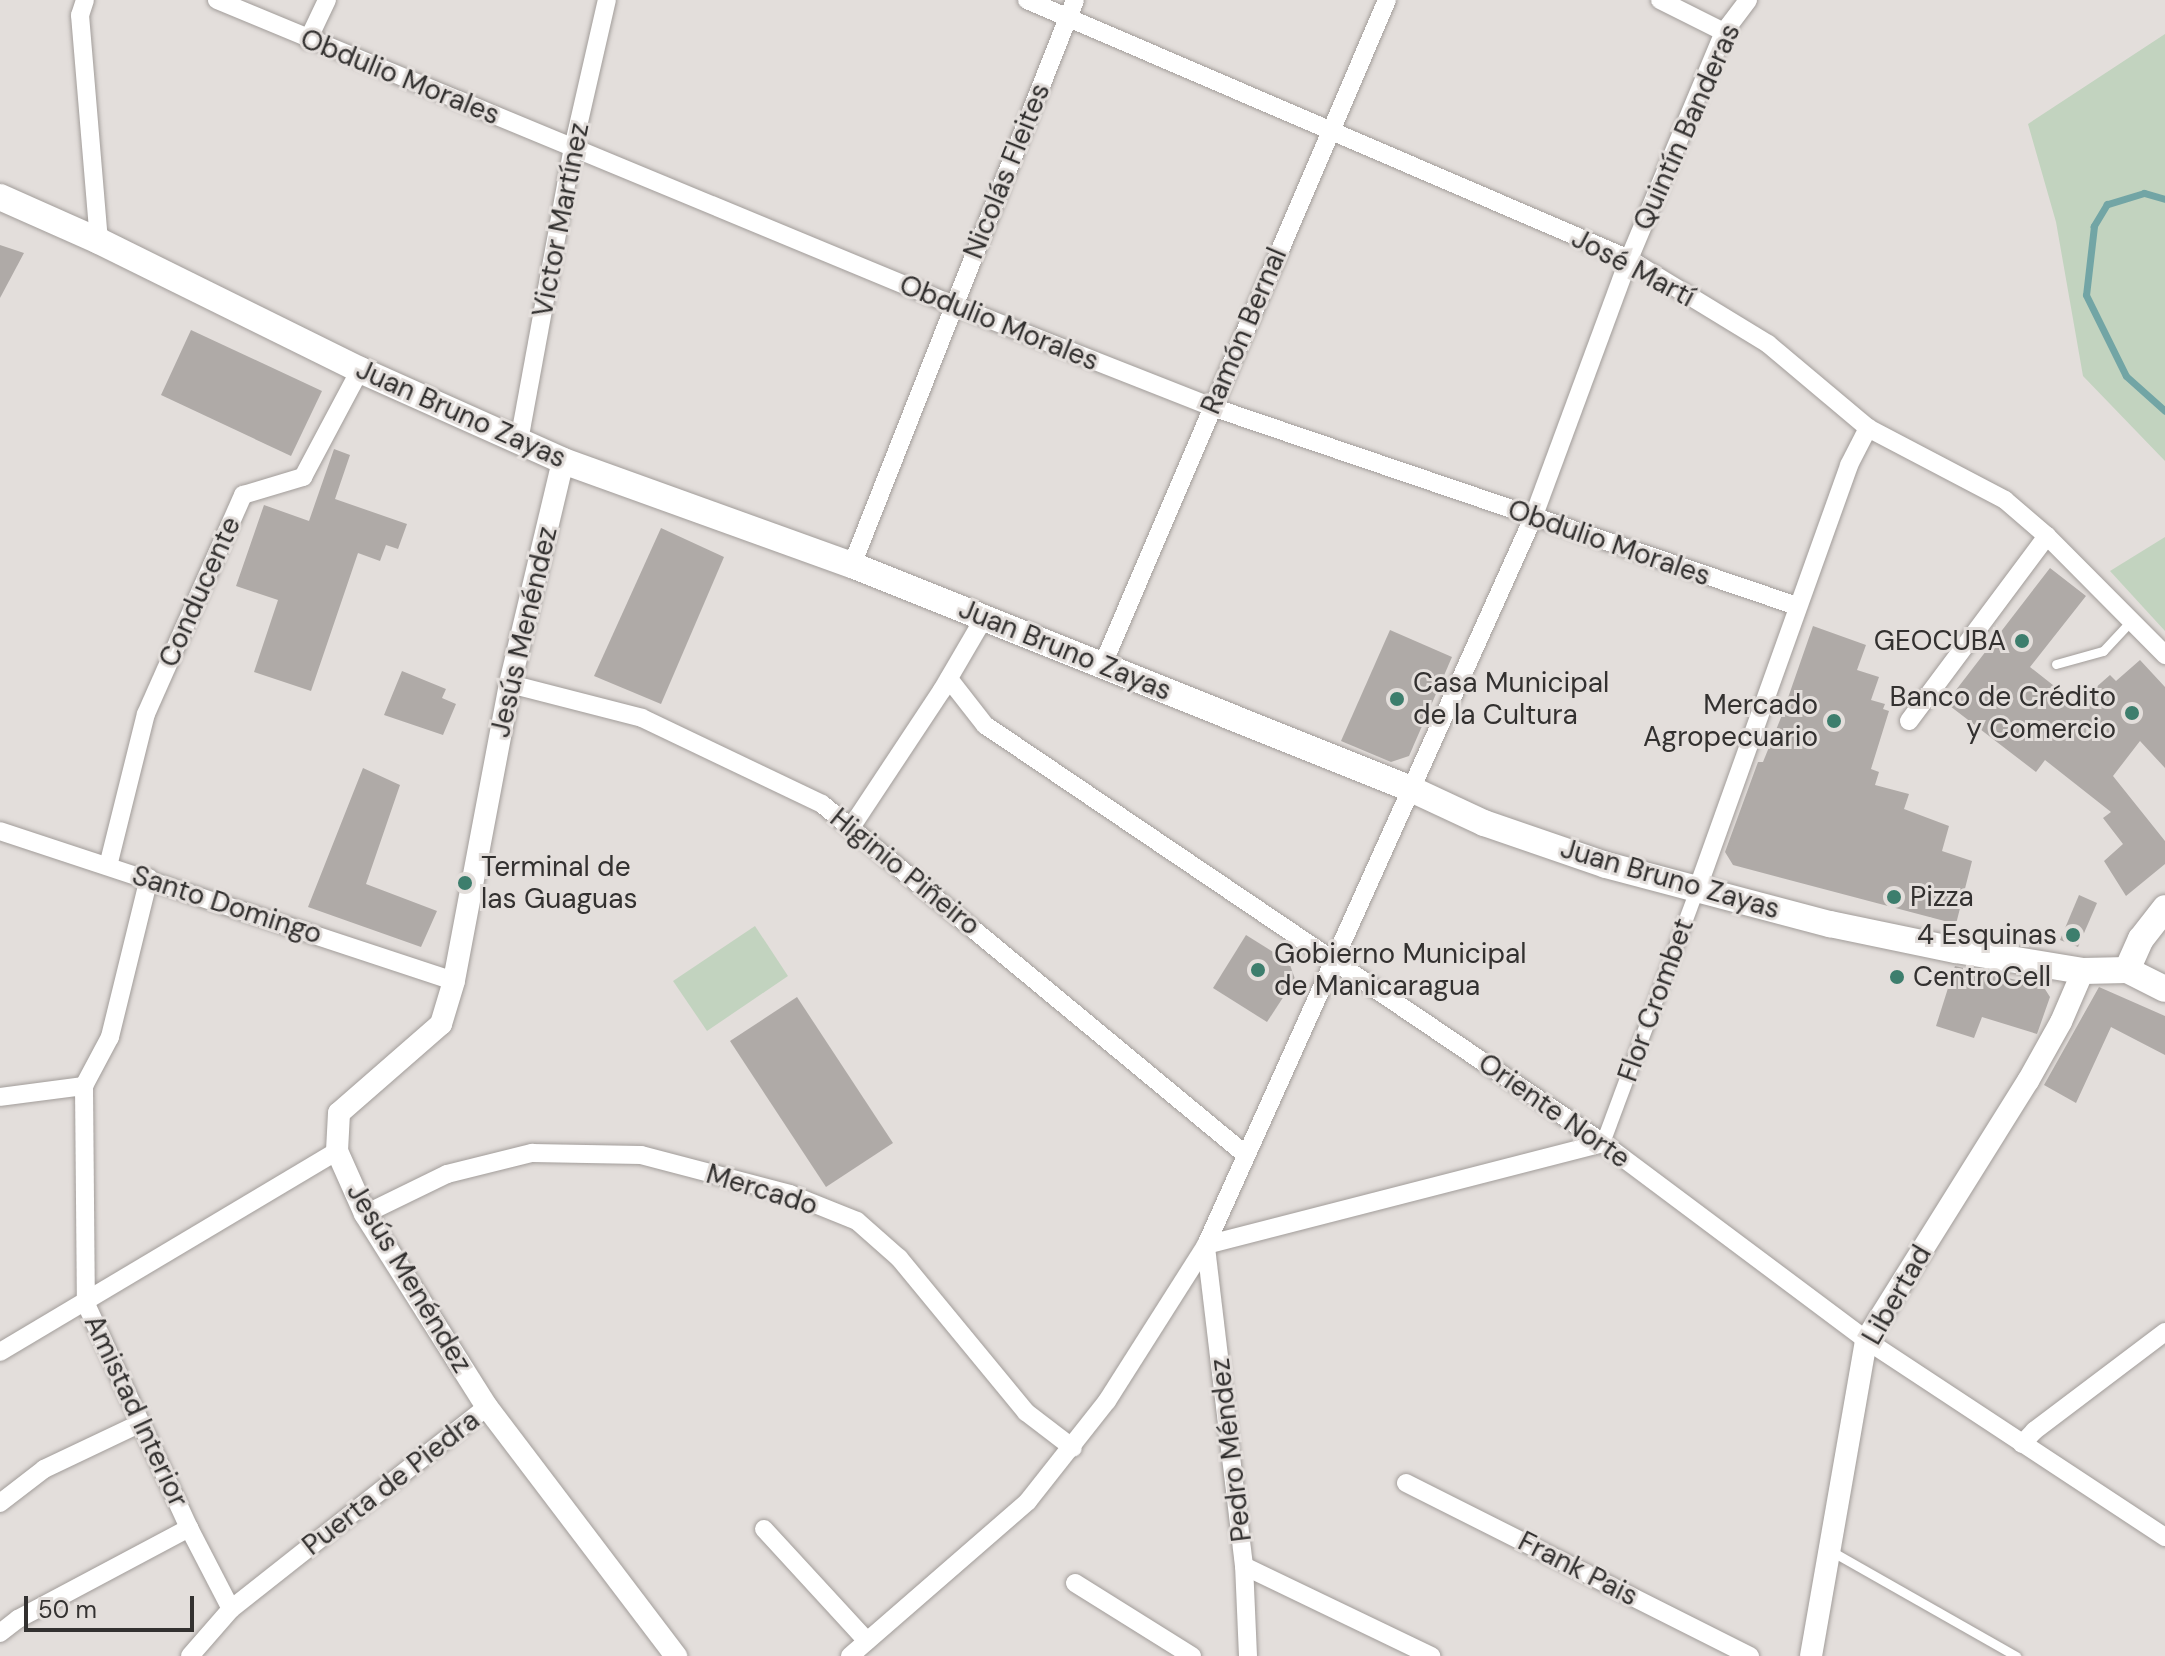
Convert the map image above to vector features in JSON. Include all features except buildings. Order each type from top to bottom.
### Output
[{"type":"main road","name":"Juan Bruno Zayas","points":[[0,197],[99,241],[360,370],[563,461],[852,565],[1103,664],[1511,832],[1606,865],[1697,890],[1928,944],[2083,971],[2127,970],[2165,989]]},
{"type":"main road","points":[[2127,970],[2141,939],[2165,908]]},
{"type":"street","points":[[85,0],[80,15],[99,241]]},
{"type":"street","name":"Obdulio Morales","points":[[217,0],[953,305],[1212,407],[1797,606]]},
{"type":"street","points":[[308,40],[327,0]]},
{"type":"street","name":"Victor Martínez","points":[[519,441],[573,148],[607,0]]},
{"type":"street","name":"José Martí","points":[[1027,0],[1629,259],[1768,344],[1868,428],[2005,500],[2047,536],[2165,655]]},
{"type":"street","name":"Nicolás Fleites","points":[[852,565],[1075,0]]},
{"type":"street","name":"Ramón Bernal","points":[[1103,664],[1387,0]]},
{"type":"street","points":[[1660,0],[1724,32]]},
{"type":"street","name":"Quintín Banderas","points":[[850,1656],[1028,1501],[1073,1448],[1107,1401],[1206,1245],[1533,518],[1629,259],[1724,32],[1748,0]]},
{"type":"street","name":"Conducente","points":[[108,866],[146,714],[243,495],[303,477],[360,370]]},
{"type":"street","name":"Flor Crombet","points":[[1603,1143],[1849,465],[1868,428]]},
{"type":"street","name":"Jesús Menéndez","points":[[563,461],[510,684],[454,981],[441,1024],[339,1113],[337,1151],[365,1214],[487,1407],[676,1656]]},
{"type":"street","points":[[1909,721],[2047,536]]},
{"type":"street","points":[[852,826],[949,679],[984,618]]},
{"type":"street","name":"Oriente Norte","points":[[949,679],[985,725],[1603,1143],[1866,1340],[2165,1537]]},
{"type":"street","name":"Higinio Piñeiro","points":[[510,684],[642,718],[822,804],[1246,1155]]},
{"type":"street","name":"Santo Domingo","points":[[0,831],[454,981]]},
{"type":"street","name":"Amistad Interior","points":[[149,878],[110,1037],[84,1086],[86,1304],[189,1528],[231,1609]]},
{"type":"street","name":"Libertad","points":[[1813,1655],[1828,1549],[1866,1340],[2028,1081],[2061,1022],[2083,971]]},
{"type":"street","points":[[0,1097],[84,1086]]},
{"type":"street","points":[[1206,1245],[1603,1143]]},
{"type":"street","points":[[0,1352],[86,1304],[337,1151]]},
{"type":"street","name":"Mercado","points":[[365,1214],[447,1174],[532,1153],[641,1155],[790,1194],[857,1221],[868,1230],[899,1258],[1026,1412],[1073,1448]]},
{"type":"street","name":"Pedro Méndez","points":[[1206,1245],[1244,1566],[1248,1656]]},
{"type":"street","points":[[2022,1444],[2046,1421],[2165,1332]]},
{"type":"street","name":"Puerta de Piedra","points":[[190,1656],[231,1609],[487,1407]]},
{"type":"street","points":[[0,1503],[44,1469],[141,1423]]},
{"type":"street","name":"Frank Pais","points":[[1406,1483],[1750,1656]]},
{"type":"street","points":[[0,1633],[18,1619],[189,1528]]},
{"type":"street","points":[[764,1529],[867,1641]]},
{"type":"street","points":[[1244,1566],[1431,1656]]},
{"type":"street","points":[[1075,1583],[1192,1656]]},
{"type":"lane","points":[[2056,664],[2103,651],[2131,621]]},
{"type":"lane","points":[[1828,1549],[2016,1656]]},
{"type":"green space","points":[[2165,34],[2165,461],[2083,376],[2056,222],[2028,124]]},
{"type":"green space","points":[[2165,537],[2165,631],[2110,571]]},
{"type":"green space","points":[[755,926],[788,976],[707,1031],[673,981]]},
{"type":"waterway","points":[[2165,199],[2144,193],[2107,204],[2094,226],[2086,295],[2126,376],[2165,411]]},
{"type":"place","name":"GEOCUBA","points":[[2022,641]]},
{"type":"place","name":"Casa Municipal de la Cultura","points":[[1397,699]]},
{"type":"place","name":"Banco de Crédito y Comercio","points":[[2132,713]]},
{"type":"place","name":"Mercado Agropecuario","points":[[1834,721]]},
{"type":"place","name":"Terminal de las Guaguas","points":[[465,883]]},
{"type":"place","name":"Pizza","points":[[1894,897]]},
{"type":"place","name":"4 Esquinas","points":[[2073,935]]},
{"type":"place","name":"Gobierno Municipal de Manicaragua","points":[[1258,970]]},
{"type":"place","name":"CentroCell","points":[[1897,977]]}]
